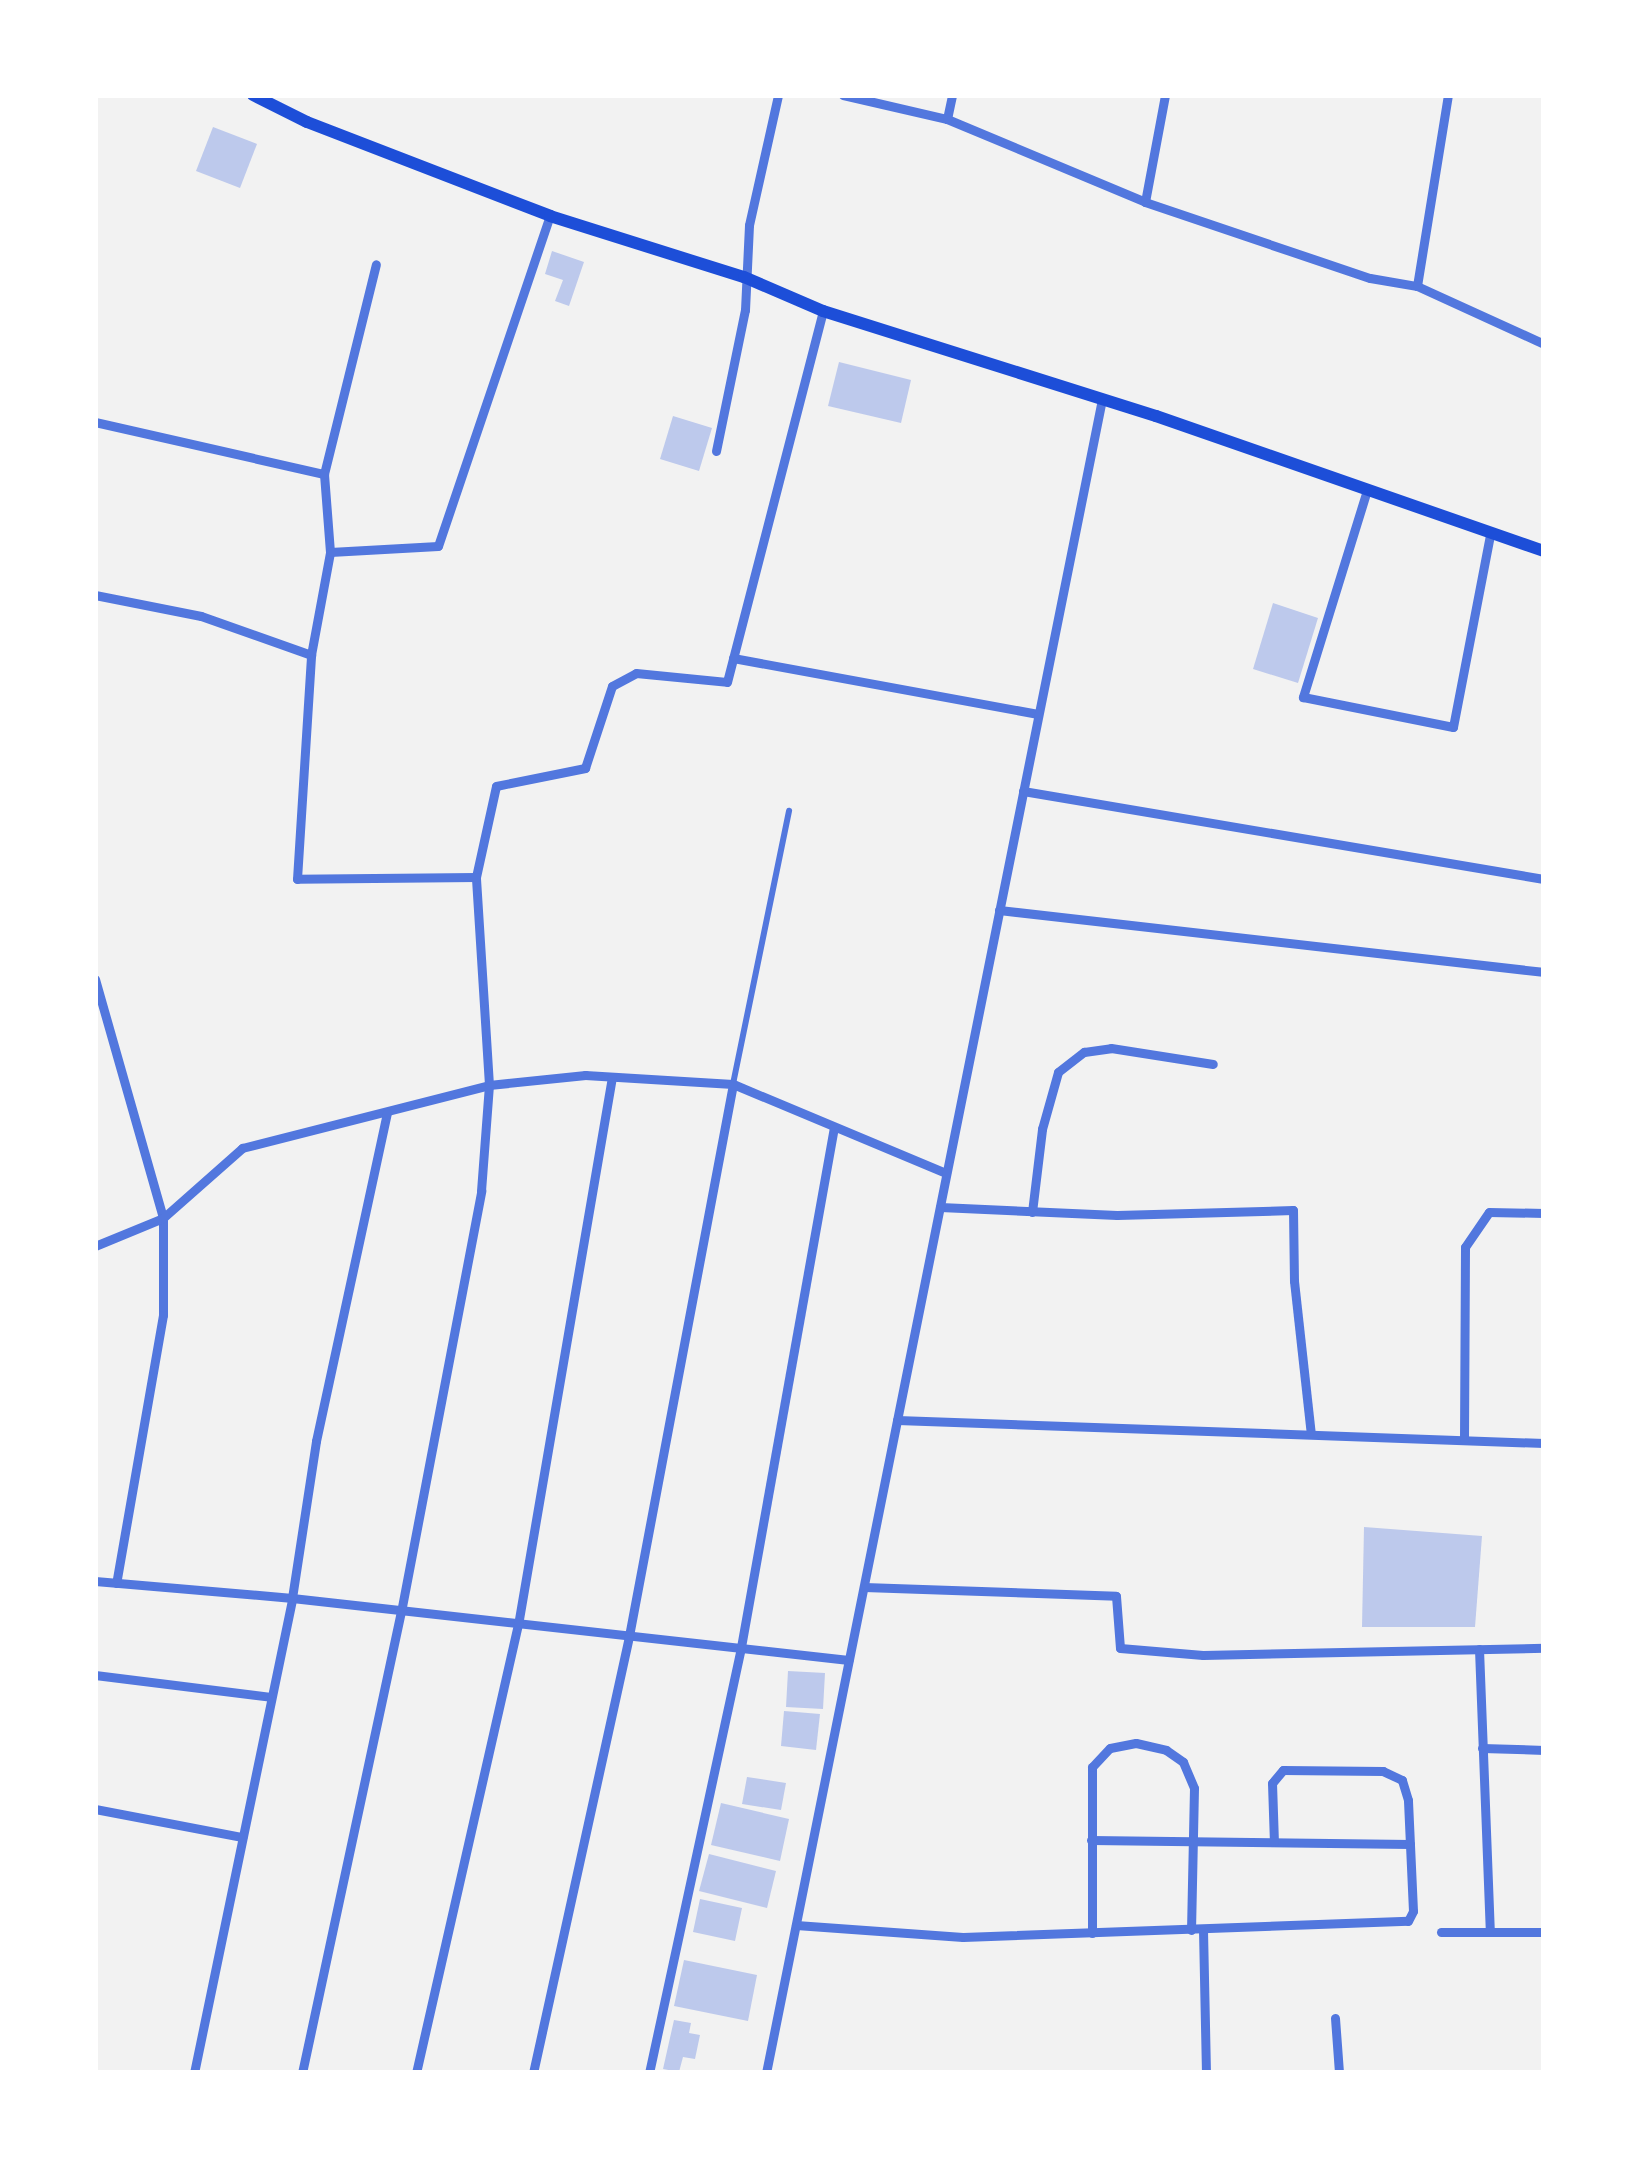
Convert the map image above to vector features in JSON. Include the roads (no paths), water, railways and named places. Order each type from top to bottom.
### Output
[{"type":"main road","points":[[253,95],[307,122],[550,216],[744,277],[823,311],[1102,399],[1544,551]]},
{"type":"street","points":[[716,451],[745,310],[744,277],[758,172],[778,95]]},
{"type":"street","points":[[844,95],[947,119],[1145,202],[1370,278],[1417,286],[1544,344]]},
{"type":"street","points":[[947,119],[952,95]]},
{"type":"street","points":[[1145,202],[1166,95]]},
{"type":"street","points":[[1417,286],[1448,95]]},
{"type":"street","points":[[330,552],[438,546],[550,216]]},
{"type":"street","points":[[376,264],[324,474],[330,552],[311,655],[296,879],[476,877]]},
{"type":"street","points":[[302,2073],[401,1612],[481,1192],[489,1086],[476,877],[496,786],[584,768],[612,686],[636,674],[727,682],[823,311]]},
{"type":"street","points":[[766,2073],[1102,399]]},
{"type":"street","points":[[95,422],[324,474]]},
{"type":"street","points":[[1367,490],[1303,697],[1453,728],[1490,534]]},
{"type":"street","points":[[95,595],[201,616],[311,655]]},
{"type":"street","points":[[733,658],[1038,714]]},
{"type":"street","points":[[1023,791],[1544,879]]},
{"type":"street","points":[[533,2073],[629,1636],[789,811]]},
{"type":"street","points":[[999,910],[1544,972]]},
{"type":"street","points":[[95,980],[163,1218],[164,1315],[116,1583]]},
{"type":"street","points":[[1032,1212],[1042,1129],[1058,1072],[1084,1052],[1111,1048],[1214,1064]]},
{"type":"street","points":[[95,1246],[163,1218],[242,1148],[489,1086],[586,1075],[733,1084],[946,1173]]},
{"type":"street","points":[[416,2073],[518,1625],[612,1077]]},
{"type":"street","points":[[194,2073],[292,1598],[316,1441],[387,1113]]},
{"type":"street","points":[[649,2073],[741,1647],[834,1126]]},
{"type":"street","points":[[940,1207],[1117,1216],[1293,1210],[1294,1281],[1312,1434]]},
{"type":"street","points":[[1464,1440],[1464,1246],[1488,1212],[1544,1213]]},
{"type":"street","points":[[897,1420],[1544,1443]]},
{"type":"street","points":[[95,1581],[292,1598],[849,1660]]},
{"type":"street","points":[[864,1587],[1116,1596],[1120,1648],[1204,1654],[1544,1648]]},
{"type":"street","points":[[1479,1650],[1490,1930]]},
{"type":"street","points":[[95,1675],[271,1697]]},
{"type":"street","points":[[1092,1933],[1092,1767],[1110,1748],[1136,1743],[1166,1750],[1183,1762],[1194,1788],[1192,1930]]},
{"type":"street","points":[[1482,1748],[1544,1750]]},
{"type":"street","points":[[796,1925],[963,1937],[1408,1921],[1413,1911],[1408,1800],[1402,1780],[1383,1771],[1283,1770],[1272,1784],[1274,1842]]},
{"type":"street","points":[[95,1809],[242,1837]]},
{"type":"street","points":[[1091,1840],[1410,1844]]},
{"type":"street","points":[[1204,1930],[1206,2073]]},
{"type":"street","points":[[1441,1932],[1544,1932]]},
{"type":"street","points":[[1335,2018],[1339,2073]]}]
